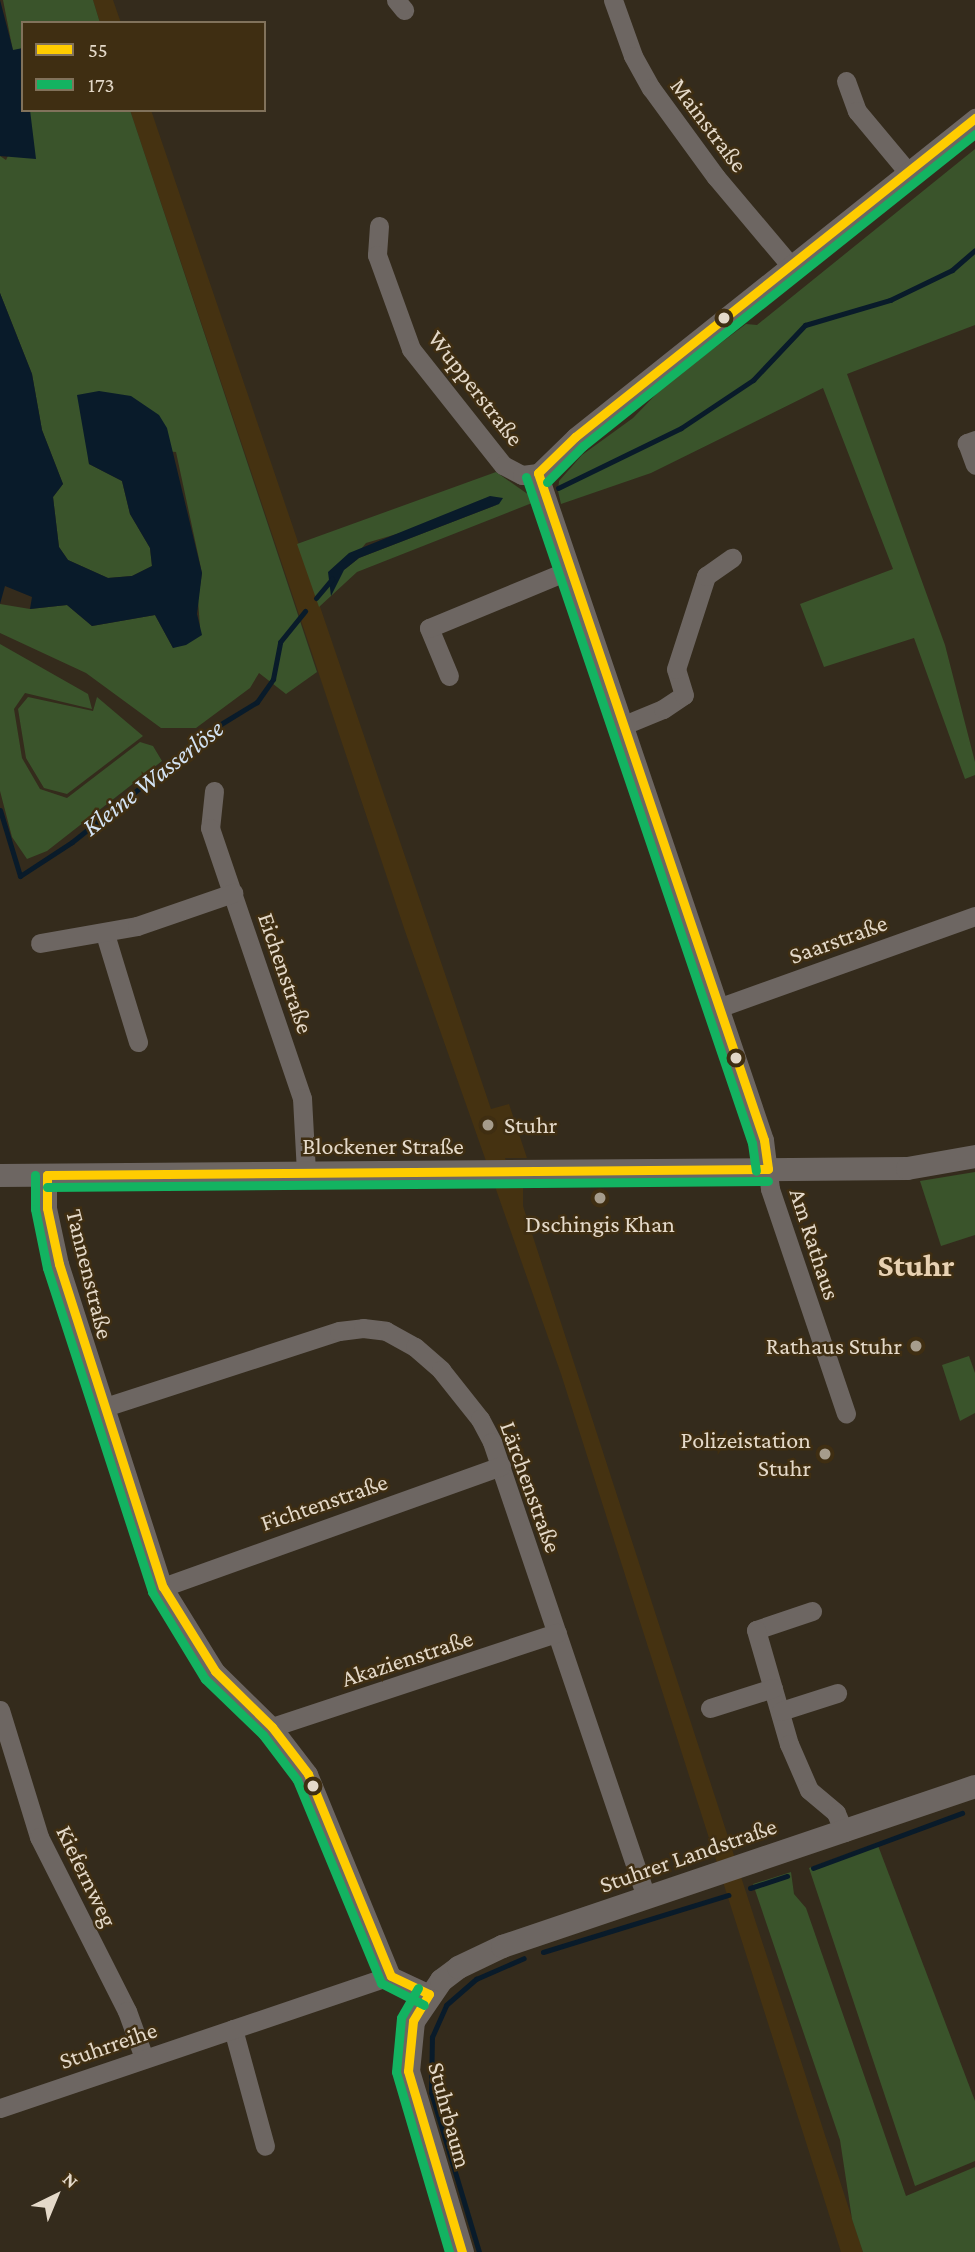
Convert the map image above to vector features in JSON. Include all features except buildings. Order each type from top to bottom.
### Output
[{"type":"street","name":"Mainstraße","points":[[613,0],[633,56],[651,88],[716,177],[790,265]]},
{"type":"street","points":[[846,80],[858,111],[907,171]]},
{"type":"street","points":[[538,473],[575,437],[975,117]]},
{"type":"street","name":"Wupperstraße","points":[[380,226],[377,255],[416,358],[503,465],[522,475],[538,473]]},
{"type":"street","points":[[975,440],[967,443],[975,465]]},
{"type":"street","name":"Am Rathaus","points":[[538,473],[764,1139],[768,1170],[846,1413]]},
{"type":"street","points":[[624,725],[663,709],[684,695],[676,669],[706,576],[732,558]]},
{"type":"street","points":[[449,676],[429,628],[569,570]]},
{"type":"street","name":"Eichenstraße","points":[[214,791],[210,828],[302,1098],[306,1173]]},
{"type":"street","points":[[40,943],[105,934],[233,893]]},
{"type":"street","name":"Saarstraße","points":[[718,1008],[975,916]]},
{"type":"street","points":[[105,934],[138,1042]]},
{"type":"street","name":"Blockener Straße","points":[[0,1175],[907,1168],[975,1156]]},
{"type":"street","name":"Tannenstraße","points":[[47,1175],[47,1208],[59,1265],[102,1408],[163,1587],[215,1671],[272,1727],[308,1774],[391,1976]]},
{"type":"street","name":"Lärchenstraße","points":[[102,1408],[339,1331],[363,1328],[386,1331],[441,1370],[480,1419],[501,1466],[646,1897]]},
{"type":"street","name":"Fichtenstraße","points":[[163,1587],[501,1466]]},
{"type":"street","points":[[811,1611],[756,1630],[773,1688],[809,1790],[836,1813],[844,1832]]},
{"type":"street","name":"Akazienstraße","points":[[272,1727],[557,1633]]},
{"type":"street","points":[[710,1708],[773,1688]]},
{"type":"street","points":[[781,1711],[837,1693]]},
{"type":"street","name":"Kiefernweg","points":[[0,1710],[39,1837],[127,2011],[144,2058]]},
{"type":"street","name":"Stuhrer Landstraße","points":[[429,1994],[458,1967],[481,1954],[975,1786]]},
{"type":"street","points":[[391,1976],[429,1994]]},
{"type":"street","name":"Stuhrreihe","points":[[0,2108],[391,1976]]},
{"type":"street","name":"Stuhrbaum","points":[[429,1994],[413,2021],[408,2071],[462,2252]]},
{"type":"street","points":[[233,2029],[264,2146]]},
{"type":"shaded area","points":[[93,0],[113,0],[120,21],[99,21]]},
{"type":"shaded area","points":[[131,112],[152,112],[491,1109],[509,1104],[527,1158],[505,1158],[515,1186],[523,1187],[523,1206],[863,2252],[841,2252],[561,1374],[405,931]]},
{"type":"green space","points":[[3,0],[93,0],[99,21],[21,21],[21,49],[13,51]]},
{"type":"green space","points":[[29,112],[131,112],[317,672],[286,694],[259,673],[250,688],[196,728],[161,728],[86,673],[0,633],[0,604],[30,609],[67,605],[92,626],[155,615],[173,648],[200,628],[198,600],[202,573],[176,452],[87,445],[89,464],[122,481],[130,514],[150,548],[152,566],[132,576],[108,578],[68,560],[59,547],[53,497],[63,484],[42,430],[32,374],[0,293],[0,156],[6,160]]},
{"type":"green space","points":[[975,149],[975,325],[847,374],[945,645],[975,762],[975,775],[965,779],[914,638],[824,667],[800,604],[893,569],[823,388],[651,473],[561,504],[558,491],[559,481],[582,455],[633,418],[665,385],[746,324],[757,325]]},
{"type":"green space","points":[[496,472],[529,495],[532,503],[357,572],[319,607],[297,544]],"holes":[[[499,504],[359,558],[344,570],[366,543]]]},
{"type":"green space","points":[[0,644],[88,694],[92,709],[25,693],[14,709],[22,758],[40,789],[67,798],[140,742],[153,746],[162,761],[47,851],[27,859],[12,837],[0,791]]},
{"type":"green space","points":[[28,697],[93,711],[97,697],[143,736],[67,794],[44,788],[26,758],[18,709]]},
{"type":"green space","points":[[975,1172],[975,1235],[941,1246],[920,1181]]},
{"type":"green space","points":[[969,1356],[975,1373],[975,1413],[960,1421],[942,1365]]},
{"type":"green space","points":[[877,1843],[975,2101],[975,2161],[915,2186],[809,1868]]},
{"type":"green space","points":[[791,1872],[794,1894],[806,1908],[906,2196],[975,2167],[975,2252],[863,2252],[852,2219],[840,2140],[753,1884]]},
{"type":"water","points":[[0,0],[13,50],[21,48],[21,112],[30,112],[36,159],[0,156]]},
{"type":"water","points":[[0,293],[32,374],[42,430],[63,484],[53,497],[59,547],[68,560],[108,578],[132,576],[152,566],[150,548],[130,514],[122,481],[89,464],[77,395],[99,391],[131,396],[159,415],[167,428],[202,573],[197,614],[202,635],[186,645],[173,648],[155,615],[92,626],[67,605],[30,609],[32,597],[5,586],[0,604]]},
{"type":"water","points":[[490,496],[503,498],[499,504],[359,558],[344,570],[331,596],[328,572],[349,553]]},
{"type":"waterway","name":"Kleine Wasserlöse","points":[[558,488],[681,428],[753,380],[805,325],[890,300],[952,270],[975,250]]},
{"type":"waterway","name":"Kleine Wasserlöse","points":[[316,598],[332,579]]},
{"type":"waterway","name":"Kleine Wasserlöse","points":[[0,810],[20,876],[72,842],[216,727],[257,702],[273,679],[280,642],[305,611]]},
{"type":"waterway","points":[[813,1868],[962,1813]]},
{"type":"waterway","points":[[750,1888],[787,1876]]},
{"type":"waterway","points":[[543,1952],[728,1895]]},
{"type":"waterway","points":[[479,2252],[431,2092],[432,2037],[446,2005],[476,1979],[524,1958]]},
{"type":"transit line","name":"55","points":[[538,473],[575,437],[975,118]]},
{"type":"transit line","name":"173","points":[[547,482],[583,446],[975,134]]},
{"type":"transit line","name":"55","points":[[538,473],[764,1140],[768,1169]]},
{"type":"transit line","name":"173","points":[[526,477],[752,1143],[756,1171]]},
{"type":"transit line","name":"55","points":[[47,1175],[768,1169]]},
{"type":"transit line","name":"173","points":[[35,1175],[35,1209],[47,1268],[152,1592],[205,1679],[263,1735],[297,1780],[381,1983],[424,2005]]},
{"type":"transit line","name":"55","points":[[47,1175],[47,1208],[59,1264],[163,1587],[215,1671],[272,1727],[308,1774],[391,1976],[429,1994]]},
{"type":"transit line","name":"173","points":[[47,1187],[768,1181]]},
{"type":"transit line","name":"173","points":[[418,1988],[401,2018],[396,2072],[449,2252]]},
{"type":"transit line","name":"55","points":[[429,1994],[413,2021],[408,2071],[462,2252]]},
{"type":"place","name":"Stuhr","points":[[488,1125]]},
{"type":"place","name":"Dschingis Khan","points":[[600,1198]]},
{"type":"place","name":"Rathaus Stuhr","points":[[916,1346]]},
{"type":"place","name":"Polizeistation Stuhr","points":[[825,1454]]},
{"type":"district","name":"Stuhr","points":[[916,1265]]}]
